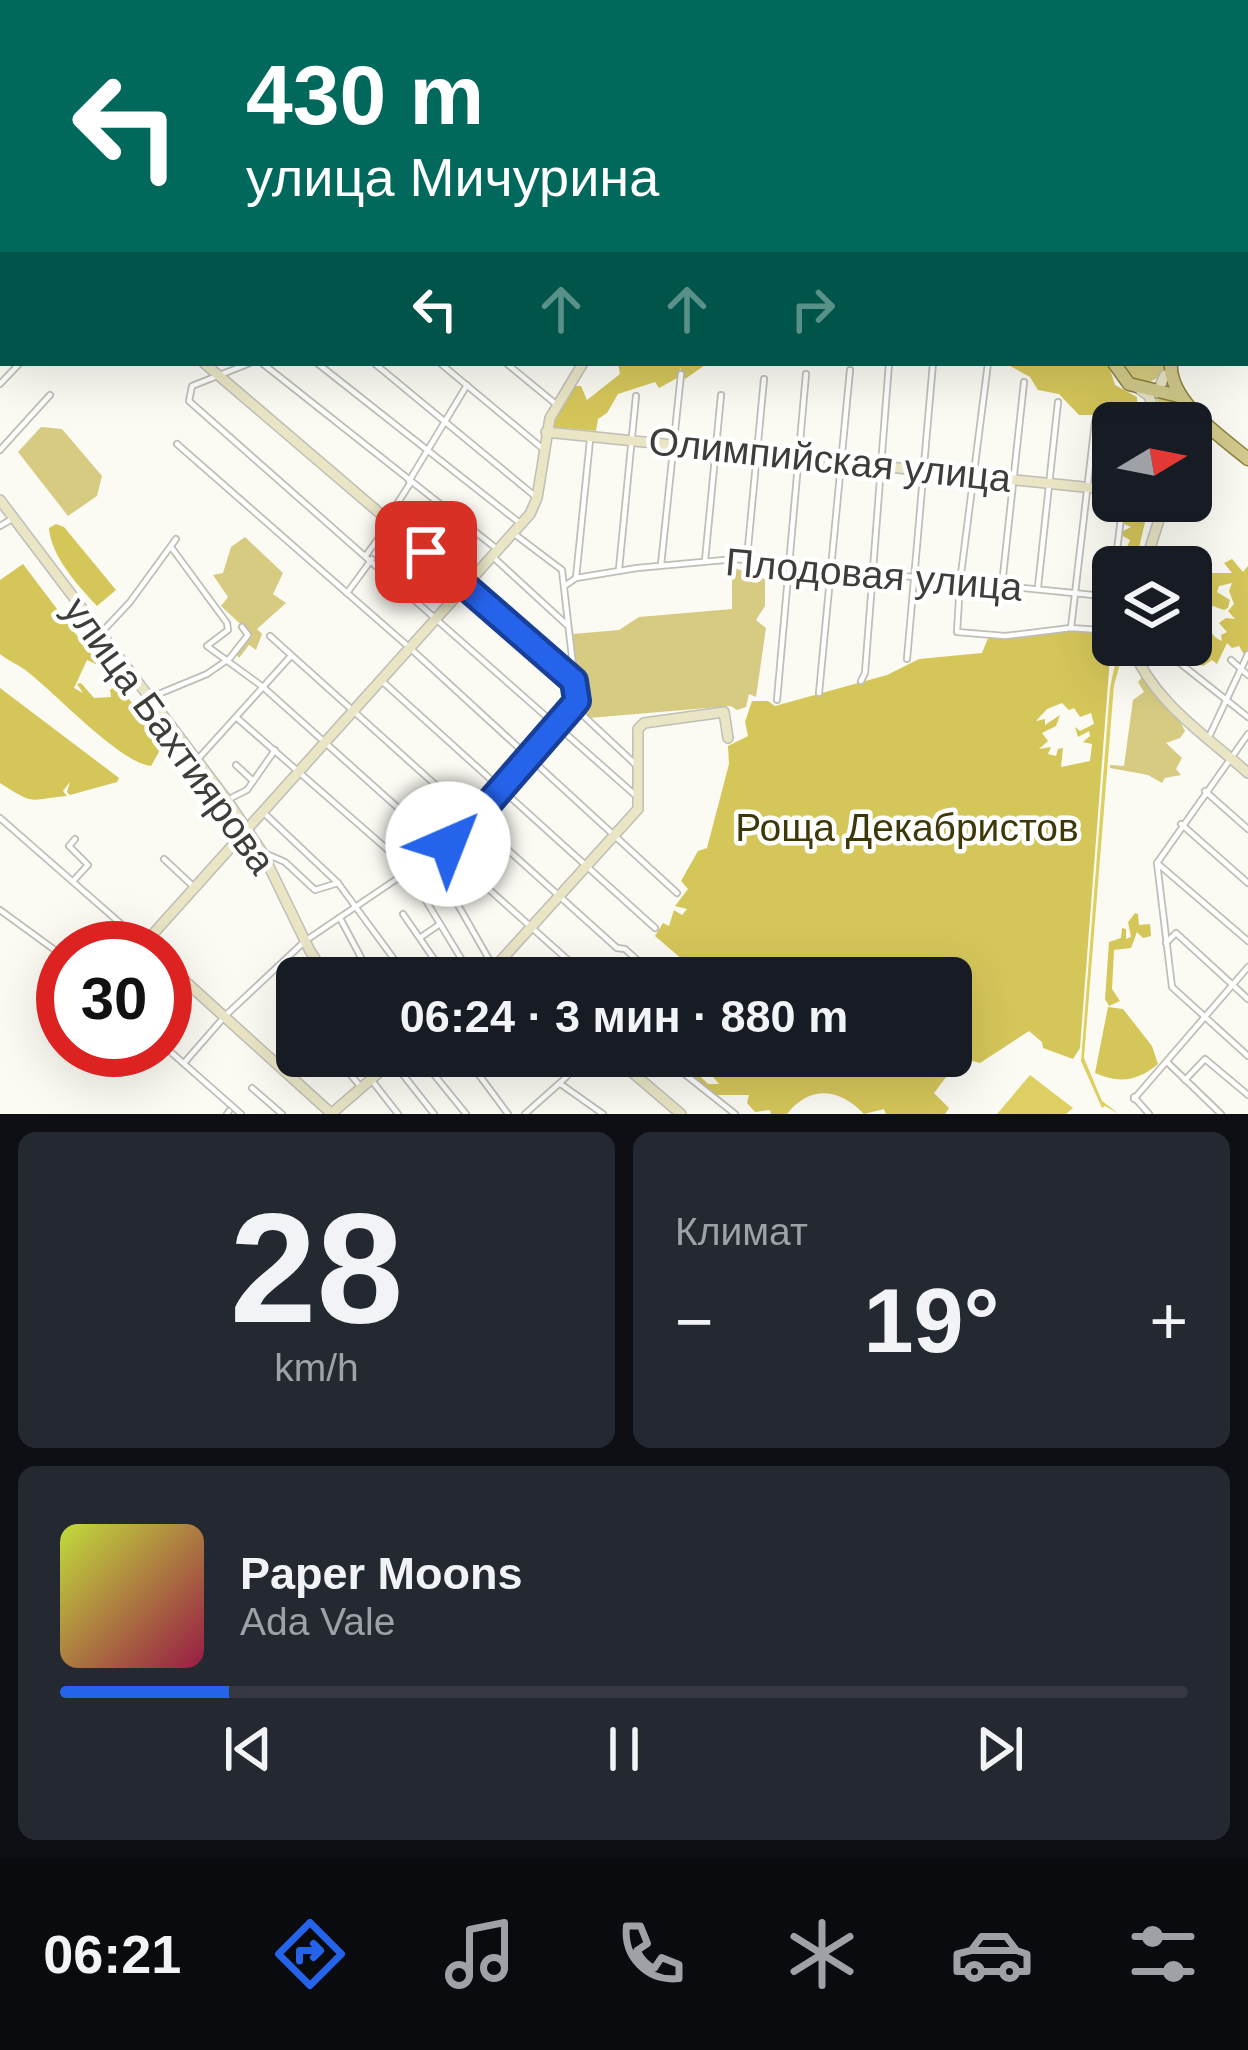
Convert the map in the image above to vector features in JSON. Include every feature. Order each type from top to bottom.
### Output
[{"type":"main road","points":[[1115,366],[1120,376],[1136,386],[1185,400]]},
{"type":"main road","points":[[1136,386],[1155,384],[1169,366]]},
{"type":"main road","points":[[1169,366],[1172,384],[1185,400],[1248,459]]},
{"type":"street","points":[[208,366],[574,681]]},
{"type":"street","points":[[241,366],[189,391],[193,405],[640,799]]},
{"type":"street","points":[[266,366],[495,553],[570,628]]},
{"type":"street","points":[[192,1055],[225,1016],[305,941],[441,849],[474,820],[577,701],[562,570],[427,451],[321,366]]},
{"type":"street","points":[[378,366],[537,498]]},
{"type":"street","points":[[444,366],[543,449]]},
{"type":"street","points":[[510,366],[557,405]]},
{"type":"street","points":[[165,921],[517,529],[537,498],[546,432],[581,366]]},
{"type":"street","points":[[860,681],[865,673],[889,366]]},
{"type":"street","points":[[907,659],[933,366]]},
{"type":"street","points":[[988,366],[958,632],[1005,636],[1092,630]]},
{"type":"street","points":[[1155,402],[1169,366]]},
{"type":"street","points":[[819,694],[850,370]]},
{"type":"street","points":[[662,566],[681,374]]},
{"type":"street","points":[[777,700],[806,374]]},
{"type":"street","points":[[747,560],[764,379]]},
{"type":"street","points":[[1002,585],[1024,382]]},
{"type":"street","points":[[347,593],[467,385]]},
{"type":"street","points":[[1136,386],[1151,402]]},
{"type":"street","points":[[704,561],[721,394]]},
{"type":"street","points":[[0,450],[50,395]]},
{"type":"street","points":[[619,572],[636,396]]},
{"type":"street","points":[[1037,588],[1058,402]]},
{"type":"street","name":"Олимпийская улица","points":[[546,432],[1092,488]]},
{"type":"street","points":[[576,578],[590,434]]},
{"type":"street","points":[[177,444],[410,648],[677,893]]},
{"type":"street","points":[[1071,628],[1092,444]]},
{"type":"street","name":"улица Бахтиярова","points":[[0,500],[227,800],[262,852],[315,957]]},
{"type":"street","points":[[0,526],[12,519]]},
{"type":"street","points":[[100,634],[176,539]]},
{"type":"street","points":[[171,547],[227,623],[228,630],[207,646],[263,687],[564,957]]},
{"type":"street","name":"Плодовая улица","points":[[566,585],[576,578],[662,566],[747,560],[1092,594]]},
{"type":"street","points":[[149,698],[208,674],[248,635],[242,627]]},
{"type":"street","points":[[270,636],[617,948],[634,957]]},
{"type":"street","points":[[1208,739],[1248,654]]},
{"type":"street","points":[[198,759],[292,656]]},
{"type":"street","points":[[1231,660],[1248,675]]},
{"type":"street","points":[[1142,666],[1154,690],[1248,773]]},
{"type":"street","points":[[1184,666],[1248,716]]},
{"type":"street","points":[[381,680],[655,928]]},
{"type":"street","points":[[573,706],[639,768]]},
{"type":"street","points":[[505,957],[638,809],[638,729],[644,724],[724,712],[728,738]]},
{"type":"street","points":[[237,718],[409,871],[460,957]]},
{"type":"street","points":[[1248,734],[1157,862],[1172,986],[1248,1056]]},
{"type":"street","points":[[227,800],[247,790],[274,750]]},
{"type":"street","points":[[236,765],[252,780]]},
{"type":"street","points":[[1205,791],[1248,829]]},
{"type":"street","points":[[262,811],[338,883],[393,957]]},
{"type":"street","points":[[0,818],[117,921]]},
{"type":"street","points":[[1181,824],[1246,878]]},
{"type":"street","points":[[74,880],[88,865],[69,846],[75,839]]},
{"type":"street","points":[[262,852],[285,862],[315,890],[338,883]]},
{"type":"street","points":[[430,856],[488,957]]},
{"type":"street","points":[[164,859],[194,886]]},
{"type":"street","points":[[1157,862],[1248,941]]},
{"type":"street","points":[[0,910],[36,936]]},
{"type":"street","points":[[403,914],[434,957]]},
{"type":"street","points":[[340,918],[361,957]]},
{"type":"street","points":[[422,937],[440,924]]},
{"type":"street","points":[[1166,943],[1176,933],[1248,999]]},
{"type":"street","points":[[1150,1114],[1134,1098],[1248,967]]},
{"type":"street","points":[[192,986],[331,1114],[371,1077]]},
{"type":"street","points":[[1185,1080],[1205,1059],[1248,1095]]},
{"type":"street","points":[[1167,1062],[1221,1114]]},
{"type":"street","points":[[192,1071],[241,1114]]},
{"type":"street","points":[[359,1077],[398,1114]]},
{"type":"street","points":[[407,1077],[434,1114]]},
{"type":"street","points":[[436,1077],[466,1114]]},
{"type":"street","points":[[481,1077],[508,1114]]},
{"type":"street","points":[[560,1077],[603,1114]]},
{"type":"street","points":[[525,1114],[568,1077]]},
{"type":"street","points":[[638,1077],[681,1114]]},
{"type":"street","points":[[688,1077],[735,1114]]},
{"type":"street","points":[[252,1088],[282,1114]]},
{"type":"street","points":[[586,1114],[589,1103]]},
{"type":"shaded area","points":[[1121,366],[1165,366],[1158,378],[1140,382]]},
{"type":"shaded area","points":[[1170,394],[1178,402],[1158,402],[1157,398]]},
{"type":"shaded area","points":[[41,427],[62,429],[102,476],[97,496],[68,516],[18,452]]},
{"type":"shaded area","points":[[245,537],[283,573],[273,594],[286,603],[257,629],[262,634],[256,650],[249,645],[239,658],[235,652],[251,634],[221,606],[228,597],[213,575],[223,573],[231,547]]},
{"type":"shaded area","points":[[732,567],[765,579],[765,606],[756,620],[766,628],[756,697],[749,694],[746,707],[589,718],[579,709],[573,634],[619,630],[639,617],[732,609]]},
{"type":"shaded area","points":[[1115,666],[1119,666],[1114,685],[1084,1058],[1102,1101],[1119,1114],[1102,1108],[1081,1061]]},
{"type":"shaded area","points":[[1142,677],[1185,731],[1166,743],[1182,758],[1176,769],[1181,775],[1162,783],[1148,775],[1110,768],[1124,766],[1133,700],[1144,692],[1138,682]]},
{"type":"shaded area","points":[[1030,1075],[1073,1108],[1066,1114],[997,1114]]},
{"type":"green space","points":[[619,366],[704,366],[685,379],[680,368],[679,377],[659,388],[655,382],[618,394],[598,419],[596,431],[551,427],[574,386],[581,386],[587,400],[620,374]]},
{"type":"green space","points":[[1010,366],[1109,366],[1115,385],[1137,397],[1137,402],[1092,402],[1092,415],[1079,415],[1059,394],[1038,390],[1030,377]]},
{"type":"green space","points":[[1145,522],[1139,546],[1128,546],[1130,540],[1123,531],[1131,527],[1124,524]]},
{"type":"green space","points":[[64,527],[116,590],[97,606],[60,560],[49,528]]},
{"type":"green space","points":[[1232,559],[1243,572],[1248,566],[1248,649],[1245,656],[1239,646],[1232,648],[1227,643],[1217,664],[1212,660],[1212,633],[1222,641],[1221,635],[1227,632],[1219,623],[1235,619],[1228,611],[1234,604],[1229,591],[1232,583],[1219,586],[1217,592],[1230,600],[1228,608],[1212,606],[1212,573],[1232,573],[1224,563]]},
{"type":"green space","points":[[23,564],[100,666],[87,660],[74,688],[83,693],[77,684],[81,683],[94,698],[111,697],[110,690],[120,688],[164,743],[151,766],[121,752],[0,654],[0,580]]},
{"type":"green space","name":"Роща Декабристов","points":[[1092,632],[1092,666],[1109,666],[1080,1048],[1073,1059],[1043,1048],[1029,1031],[980,1063],[972,1061],[972,957],[680,957],[655,936],[663,923],[669,926],[674,910],[682,915],[687,909],[675,906],[688,889],[681,881],[698,851],[707,848],[729,764],[728,746],[748,736],[745,722],[752,701],[775,706],[887,675],[919,659],[982,653],[988,638]],"holes":[[[1062,703],[1069,710],[1074,708],[1080,717],[1091,713],[1094,724],[1080,731],[1075,727],[1078,737],[1089,731],[1083,742],[1092,744],[1090,761],[1061,767],[1063,748],[1056,756],[1048,754],[1051,747],[1039,749],[1048,741],[1042,733],[1056,726],[1060,715],[1045,725],[1045,719],[1036,721],[1047,709]]]},
{"type":"green space","points":[[0,688],[119,778],[117,782],[70,795],[70,782],[63,791],[67,796],[33,800],[0,783]]},
{"type":"green space","points":[[1135,913],[1139,925],[1150,924],[1151,936],[1143,938],[1137,932],[1131,948],[1114,950],[1112,989],[1120,1001],[1109,1006],[1105,999],[1109,942],[1121,938],[1122,928],[1126,939],[1131,937],[1128,922]]},
{"type":"green space","points":[[1108,1007],[1123,1009],[1152,1046],[1158,1064],[1128,1079],[1095,1073]]},
{"type":"green space","points":[[692,1077],[719,1084],[713,1077],[946,1077],[934,1093],[949,1108],[945,1114],[886,1114],[884,1109],[864,1114],[845,1099],[825,1093],[805,1098],[787,1114],[771,1114],[770,1110],[755,1112],[747,1103],[749,1095],[715,1095]]},
{"type":"route","points":[[426,552],[574,681],[577,694],[573,706],[448,844]]}]
